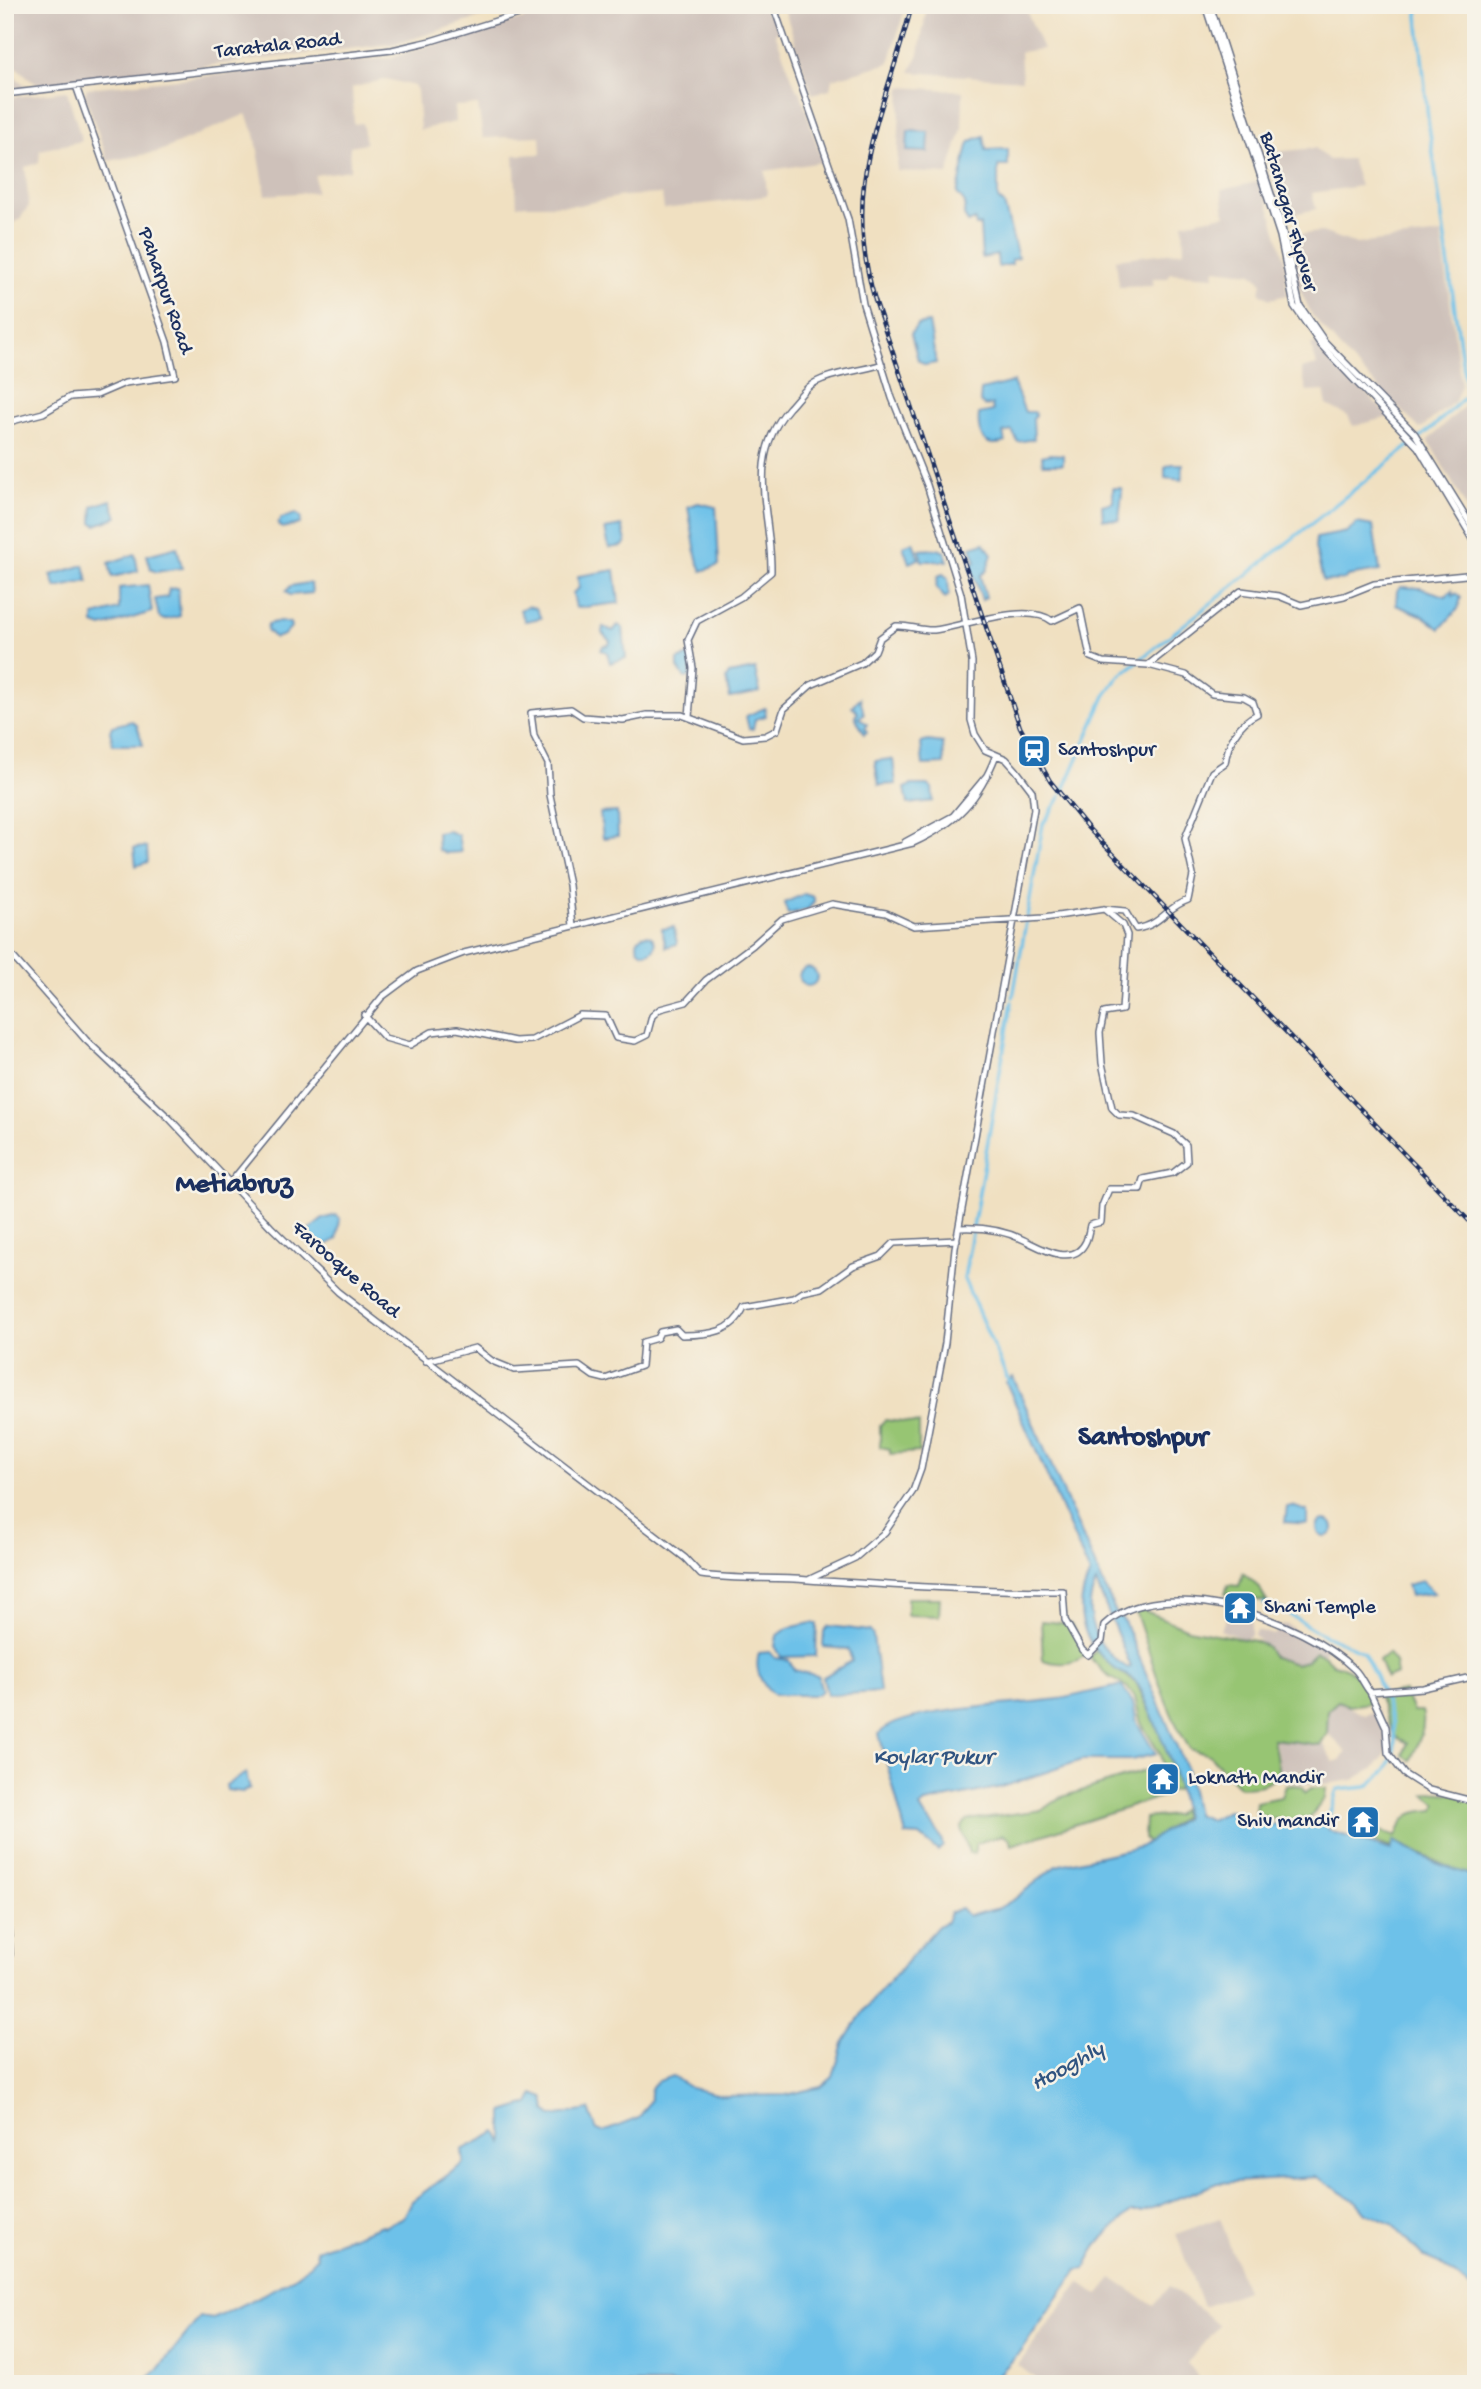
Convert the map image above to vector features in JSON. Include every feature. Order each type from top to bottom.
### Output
[{"type":"street","name":"Taratala Road","points":[[5,94],[392,50],[431,41],[548,5]]},
{"type":"street","points":[[773,5],[848,219],[858,286],[892,398],[927,485],[967,622],[973,673],[971,720],[981,746],[1010,763],[1033,794],[1033,820],[1017,918],[962,1228],[957,1240],[945,1343],[916,1486],[898,1515],[874,1542],[855,1558],[807,1580]]},
{"type":"street","points":[[1207,5],[1280,236],[1292,301],[1321,345],[1414,437],[1476,533]]},
{"type":"street","name":"Batanagar Flyover","points":[[1207,5],[1283,241],[1291,289],[1297,307],[1325,347],[1420,445],[1476,538]]},
{"type":"street","name":"Paharpur Road","points":[[5,423],[43,413],[70,397],[97,395],[125,383],[175,376],[167,342],[76,86]]},
{"type":"street","points":[[689,717],[693,668],[688,640],[697,621],[737,600],[771,572],[763,502],[765,451],[775,426],[811,384],[839,372],[883,364]]},
{"type":"street","points":[[1420,445],[1476,544]]},
{"type":"street","points":[[1145,664],[1241,591],[1279,596],[1301,606],[1344,596],[1374,584],[1476,573]]},
{"type":"street","points":[[572,925],[562,846],[550,796],[548,764],[534,736],[531,713],[571,709],[583,717],[609,720],[652,715],[689,717],[738,737],[765,736],[777,730],[784,709],[811,685],[862,663],[892,627],[932,630],[967,622],[1036,613],[1054,621],[1080,608],[1090,657],[1103,662],[1145,664],[1186,675],[1212,694],[1244,697],[1252,702],[1256,713],[1230,740],[1225,763],[1213,769],[1198,801],[1185,838],[1193,875],[1188,900],[1175,904],[1156,924],[1127,932]]},
{"type":"street","points":[[229,1182],[364,1012],[394,983],[435,960],[900,847],[932,834],[967,806],[989,774],[996,755]]},
{"type":"street","points":[[365,1015],[385,1038],[402,1044],[414,1044],[432,1032],[457,1029],[515,1041],[532,1040],[564,1021],[587,1014],[606,1016],[616,1038],[635,1041],[647,1035],[652,1016],[685,1002],[706,980],[753,946],[775,923],[788,916],[832,904],[886,913],[914,926],[1028,918],[1104,909],[1125,911],[1136,929]]},
{"type":"street","points":[[962,1228],[993,1229],[1024,1240],[1049,1254],[1066,1254],[1086,1242],[1090,1225],[1101,1222],[1102,1206],[1109,1189],[1140,1189],[1143,1179],[1173,1173],[1187,1162],[1188,1148],[1183,1141],[1152,1123],[1119,1115],[1112,1108],[1108,1096],[1100,1033],[1105,1012],[1122,1010],[1127,932],[1123,925],[1104,909]]},
{"type":"street","points":[[229,1182],[365,1015],[390,990],[420,970],[464,953],[572,925]]},
{"type":"street","name":"Farooque Road","points":[[5,948],[86,1040],[170,1119],[338,1292],[685,1558],[701,1575],[745,1580],[807,1580]]},
{"type":"street","points":[[426,1361],[475,1348],[492,1361],[514,1370],[579,1366],[593,1376],[605,1378],[641,1366],[643,1342],[657,1338],[660,1332],[676,1329],[682,1335],[713,1334],[732,1326],[744,1307],[794,1298],[803,1292],[822,1288],[861,1262],[881,1256],[894,1243],[957,1240]]},
{"type":"street","points":[[807,1580],[995,1591],[1063,1591],[1065,1620],[1082,1650],[1091,1653],[1102,1641],[1102,1628],[1109,1621],[1136,1608],[1168,1602],[1218,1604],[1267,1617],[1345,1662],[1359,1674],[1387,1730],[1390,1757],[1399,1768],[1424,1788],[1476,1802]]},
{"type":"street","points":[[1370,1692],[1423,1688],[1476,1676]]},
{"type":"street","points":[[5,1888],[10,1954],[5,1968]]},
{"type":"shaded area","points":[[5,5],[521,5],[399,43],[43,85],[34,82],[5,58]]},
{"type":"shaded area","points":[[570,5],[771,5],[779,30],[775,33],[797,91],[800,91],[822,162],[765,171],[767,196],[664,209],[662,194],[623,196],[579,205],[517,205],[514,155],[541,154],[540,136],[483,138],[478,105],[454,106],[455,122],[420,130],[417,91],[414,86],[386,79],[352,88],[354,124],[362,123],[366,143],[350,146],[350,170],[315,175],[316,192],[266,195],[255,134],[246,114],[158,152],[108,161],[85,95],[87,88],[390,58]]},
{"type":"shaded area","points":[[783,5],[906,5],[889,63],[832,79],[830,89],[812,94]]},
{"type":"shaded area","points":[[927,5],[1024,5],[1043,49],[1020,52],[1022,80],[910,72],[919,54]]},
{"type":"shaded area","points":[[5,68],[27,87],[5,90]]},
{"type":"shaded area","points":[[901,87],[963,91],[962,129],[948,174],[897,171]]},
{"type":"shaded area","points":[[67,91],[82,141],[40,150],[39,163],[25,167],[29,206],[19,220],[5,228],[5,98]]},
{"type":"shaded area","points":[[1315,148],[1329,160],[1351,159],[1360,186],[1312,193],[1316,209],[1285,216],[1265,153]]},
{"type":"shaded area","points":[[1261,181],[1284,257],[1287,295],[1270,299],[1260,293],[1262,282],[1252,273],[1215,269],[1214,276],[1170,273],[1168,278],[1153,278],[1153,286],[1119,287],[1116,259],[1184,251],[1183,223],[1225,215],[1222,190]]},
{"type":"shaded area","points":[[1322,232],[1356,244],[1441,234],[1461,385],[1455,401],[1420,429],[1347,356],[1312,315],[1297,284],[1291,235]]},
{"type":"shaded area","points":[[1318,344],[1389,417],[1353,426],[1348,416],[1327,405],[1324,391],[1307,392],[1301,369],[1317,365],[1311,345]]},
{"type":"shaded area","points":[[1471,400],[1476,403],[1476,524],[1428,440]]},
{"type":"shaded area","points":[[1232,1608],[1251,1615],[1251,1636],[1244,1639],[1220,1630]]},
{"type":"shaded area","points":[[1282,1624],[1288,1625],[1327,1650],[1323,1654],[1314,1651],[1306,1661],[1295,1664],[1273,1657],[1254,1635],[1256,1630],[1273,1635]]},
{"type":"shaded area","points":[[1338,1701],[1364,1715],[1378,1710],[1389,1745],[1385,1755],[1375,1767],[1353,1780],[1318,1785],[1285,1782],[1280,1771],[1275,1740],[1319,1745],[1322,1741],[1333,1762],[1340,1760],[1347,1752],[1327,1733],[1328,1710]]},
{"type":"shaded area","points":[[1220,2218],[1246,2291],[1203,2307],[1176,2234]]},
{"type":"shaded area","points":[[1112,2278],[1154,2306],[1170,2286],[1219,2325],[1187,2363],[1204,2384],[1042,2384],[1018,2365],[1080,2282],[1098,2295]]},
{"type":"green space","points":[[885,1420],[919,1424],[919,1452],[890,1454],[890,1449],[880,1447],[880,1425]]},
{"type":"green space","points":[[1243,1573],[1259,1587],[1267,1602],[1225,1593],[1228,1585],[1239,1586]]},
{"type":"green space","points":[[907,1598],[940,1598],[939,1616],[907,1615]]},
{"type":"green space","points":[[1143,1610],[1188,1629],[1254,1641],[1266,1646],[1273,1657],[1295,1664],[1306,1661],[1315,1652],[1324,1655],[1333,1664],[1358,1677],[1366,1689],[1370,1703],[1349,1706],[1338,1701],[1328,1710],[1327,1733],[1320,1745],[1273,1739],[1279,1773],[1267,1783],[1240,1787],[1209,1755],[1190,1749],[1181,1733],[1165,1699],[1135,1611]]},
{"type":"green space","points":[[1041,1621],[1071,1624],[1086,1655],[1065,1663],[1043,1660]]},
{"type":"green space","points":[[1097,1650],[1114,1668],[1136,1682],[1167,1749],[1179,1789],[1169,1791],[1160,1754],[1141,1723],[1135,1697],[1127,1687],[1109,1677],[1089,1657]]},
{"type":"green space","points":[[1388,1653],[1395,1663],[1397,1674],[1386,1678],[1379,1660]]},
{"type":"green space","points":[[1404,1691],[1413,1711],[1422,1711],[1423,1717],[1420,1736],[1410,1761],[1403,1755],[1407,1743],[1394,1736],[1378,1696]]},
{"type":"green space","points":[[1160,1766],[1166,1795],[1012,1845],[1010,1839],[1003,1835],[976,1843],[974,1854],[969,1853],[961,1828],[967,1820],[1042,1810],[1059,1798]]},
{"type":"green space","points":[[1285,1786],[1302,1786],[1305,1793],[1311,1788],[1326,1788],[1325,1798],[1309,1818],[1281,1820],[1267,1818],[1255,1812],[1256,1802],[1281,1797]]},
{"type":"green space","points":[[1425,1794],[1456,1794],[1476,1801],[1476,1875],[1459,1872],[1394,1841],[1391,1848],[1353,1834],[1357,1822],[1396,1837],[1402,1823],[1410,1815],[1435,1810],[1437,1804]]},
{"type":"green space","points":[[1181,1809],[1182,1817],[1150,1842],[1144,1839],[1145,1818],[1175,1815]]},
{"type":"water","points":[[908,131],[929,132],[928,152],[907,151]]},
{"type":"water","points":[[984,136],[986,150],[1008,149],[1008,166],[998,166],[998,199],[1004,204],[1018,258],[1011,260],[1012,264],[998,267],[997,255],[982,258],[980,225],[976,226],[975,220],[968,223],[964,215],[965,203],[957,193],[969,143]]},
{"type":"water","points":[[929,323],[936,363],[925,365],[918,360],[911,334],[917,325]]},
{"type":"water","points":[[1013,382],[1025,412],[1034,412],[1036,415],[1033,419],[1034,439],[1018,442],[1012,431],[1003,433],[1005,442],[991,444],[983,438],[979,428],[979,414],[993,411],[992,405],[985,406],[980,402],[981,390]]},
{"type":"water","points":[[1063,455],[1063,464],[1043,464],[1042,456]]},
{"type":"water","points":[[1183,464],[1182,480],[1165,478],[1165,467]]},
{"type":"water","points":[[1113,488],[1121,488],[1122,492],[1119,520],[1103,519],[1102,505],[1113,502]]},
{"type":"water","points":[[111,500],[117,517],[96,525],[92,522],[93,506]]},
{"type":"water","points":[[698,503],[716,507],[719,565],[702,571],[697,559],[688,507]]},
{"type":"water","points":[[296,514],[301,517],[300,524],[282,528],[278,524],[281,518]]},
{"type":"water","points":[[1357,523],[1373,526],[1380,571],[1347,576],[1344,580],[1323,581],[1315,547],[1316,538],[1347,532]]},
{"type":"water","points":[[622,526],[626,541],[623,546],[609,548],[605,529]]},
{"type":"water","points":[[913,542],[919,559],[909,563],[903,546]]},
{"type":"water","points":[[984,543],[992,554],[987,570],[980,576],[986,597],[982,600],[970,564],[976,562],[971,547]]},
{"type":"water","points":[[177,547],[182,568],[156,572],[151,569],[147,555]]},
{"type":"water","points":[[938,549],[945,552],[948,561],[922,561],[919,550]]},
{"type":"water","points":[[135,554],[138,571],[112,577],[109,563]]},
{"type":"water","points":[[84,565],[88,581],[56,588],[51,575]]},
{"type":"water","points":[[615,570],[619,603],[576,608],[573,593],[579,588],[578,576]]},
{"type":"water","points":[[943,574],[948,578],[949,595],[945,598],[936,587],[938,576]]},
{"type":"water","points":[[311,584],[312,593],[290,595],[286,591],[291,586]]},
{"type":"water","points":[[148,585],[152,612],[102,627],[94,624],[94,616],[119,609],[119,588]]},
{"type":"water","points":[[1401,587],[1420,588],[1446,596],[1452,590],[1453,596],[1456,593],[1461,597],[1458,609],[1440,629],[1423,616],[1396,605],[1397,591]]},
{"type":"water","points":[[178,588],[180,616],[164,620],[159,617],[155,599],[167,597],[169,589]]},
{"type":"water","points":[[527,606],[536,608],[541,618],[525,621],[520,610]]},
{"type":"water","points":[[280,621],[290,623],[291,627],[284,635],[275,638],[267,630],[268,624]]},
{"type":"water","points":[[618,625],[623,628],[626,658],[610,663],[607,652],[601,650],[603,646],[609,645],[610,641],[602,633],[603,627],[613,631]]},
{"type":"water","points":[[689,656],[692,662],[690,677],[685,678],[678,668],[678,660]]},
{"type":"water","points":[[755,669],[760,692],[730,698],[726,679],[729,674]]},
{"type":"water","points":[[860,698],[864,714],[859,718],[867,724],[867,732],[864,734],[855,716],[858,713],[852,706]]},
{"type":"water","points":[[765,708],[766,716],[755,719],[753,729],[749,729],[746,716]]},
{"type":"water","points":[[132,721],[137,725],[143,745],[113,745],[110,731],[112,726]]},
{"type":"water","points":[[921,743],[943,743],[944,764],[923,765]]},
{"type":"water","points":[[893,760],[896,784],[879,785],[875,761]]},
{"type":"water","points":[[928,785],[932,788],[933,801],[908,804],[905,788]]},
{"type":"water","points":[[617,812],[618,836],[603,838],[600,813]]},
{"type":"water","points":[[448,831],[458,835],[461,852],[447,853],[438,850],[437,833]]},
{"type":"water","points":[[147,847],[148,862],[136,866],[134,848]]},
{"type":"water","points":[[804,894],[814,897],[814,902],[808,909],[788,914],[784,903]]},
{"type":"water","points":[[674,927],[677,944],[666,947],[662,929]]},
{"type":"water","points":[[646,935],[652,938],[655,944],[652,950],[646,953],[640,950],[637,944],[640,938]]},
{"type":"water","points":[[808,968],[814,971],[817,977],[814,983],[808,986],[802,983],[799,977],[802,971]]},
{"type":"water","points":[[336,1215],[340,1219],[337,1239],[317,1250],[305,1233],[323,1219]]},
{"type":"water","name":"Hooghly","points":[[1013,1377],[1116,1613],[1124,1621],[1186,1768],[1196,1814],[1210,1820],[1230,1810],[1258,1825],[1319,1823],[1333,1832],[1391,1850],[1394,1841],[1436,1863],[1476,1877],[1476,2292],[1439,2263],[1422,2256],[1392,2224],[1366,2213],[1357,2202],[1317,2177],[1217,2183],[1142,2212],[1131,2212],[1098,2244],[1085,2269],[1077,2270],[1020,2352],[990,2384],[142,2384],[159,2368],[200,2317],[213,2319],[285,2283],[308,2267],[317,2257],[316,2250],[382,2225],[384,2227],[404,2217],[412,2201],[464,2163],[462,2150],[497,2132],[503,2144],[503,2112],[529,2104],[534,2094],[544,2098],[546,2110],[552,2116],[589,2110],[597,2130],[603,2132],[639,2118],[650,2100],[652,2086],[672,2076],[691,2088],[726,2096],[786,2095],[821,2087],[833,2077],[843,2043],[865,2009],[938,1926],[947,1922],[950,1913],[961,1908],[968,1916],[999,1908],[1056,1866],[1140,1847],[1184,1818],[1172,1766],[1141,1690],[1134,1680],[1117,1670],[1094,1648],[1083,1625],[1082,1601],[1090,1574],[1006,1382]],"holes":[[[1096,1583],[1131,1667],[1128,1668],[1117,1661],[1094,1631],[1090,1608]]]},
{"type":"water","points":[[1287,1507],[1307,1511],[1307,1524],[1285,1522]]},
{"type":"water","points":[[1325,1520],[1331,1522],[1331,1534],[1325,1536],[1319,1534],[1317,1528],[1319,1522]]},
{"type":"water","points":[[1422,1581],[1434,1593],[1410,1596],[1407,1585]]},
{"type":"water","points":[[817,1624],[816,1656],[781,1657],[775,1646],[777,1636],[788,1628]]},
{"type":"water","points":[[829,1626],[870,1631],[873,1636],[880,1692],[827,1695],[823,1677],[852,1661],[848,1649],[823,1647],[824,1631]]},
{"type":"water","points":[[770,1652],[775,1658],[789,1660],[794,1670],[818,1676],[822,1691],[816,1695],[774,1695],[762,1681],[757,1665],[759,1653]]},
{"type":"water","name":"Koylar Pukur","points":[[1122,1686],[1133,1703],[1137,1723],[1156,1754],[1131,1760],[1082,1760],[1002,1787],[925,1803],[920,1807],[937,1830],[943,1846],[938,1851],[920,1836],[906,1835],[879,1734],[891,1725],[934,1713],[1058,1699]]},
{"type":"water","points":[[246,1773],[250,1789],[243,1792],[227,1790],[226,1785]]},
{"type":"waterway","points":[[1063,792],[1105,696],[1118,677],[1432,428],[1467,395],[1428,119],[1417,5]]},
{"type":"waterway","points":[[1013,997],[1043,824],[1061,796]]},
{"type":"waterway","points":[[1009,1382],[964,1279],[1012,1002]]},
{"type":"waterway","points":[[1264,1604],[1280,1609],[1318,1632],[1363,1652],[1376,1677],[1393,1723],[1395,1744],[1387,1770],[1367,1787],[1337,1790],[1324,1832]]},
{"type":"railway","points":[[912,5],[870,150],[864,184],[862,220],[865,258],[875,300],[1020,727],[1050,781],[1088,828],[1476,1228]]},
{"type":"place","name":"Santoshpur","points":[[1034,751]]},
{"type":"place","name":"Shani Temple","points":[[1240,1608]]},
{"type":"place","name":"Loknath Mandir","points":[[1163,1779]]},
{"type":"place","name":"Shiv mandir","points":[[1363,1822]]},
{"type":"district","name":"Metiabruz","points":[[234,1185]]},
{"type":"district","name":"Santoshpur","points":[[1143,1438]]}]
